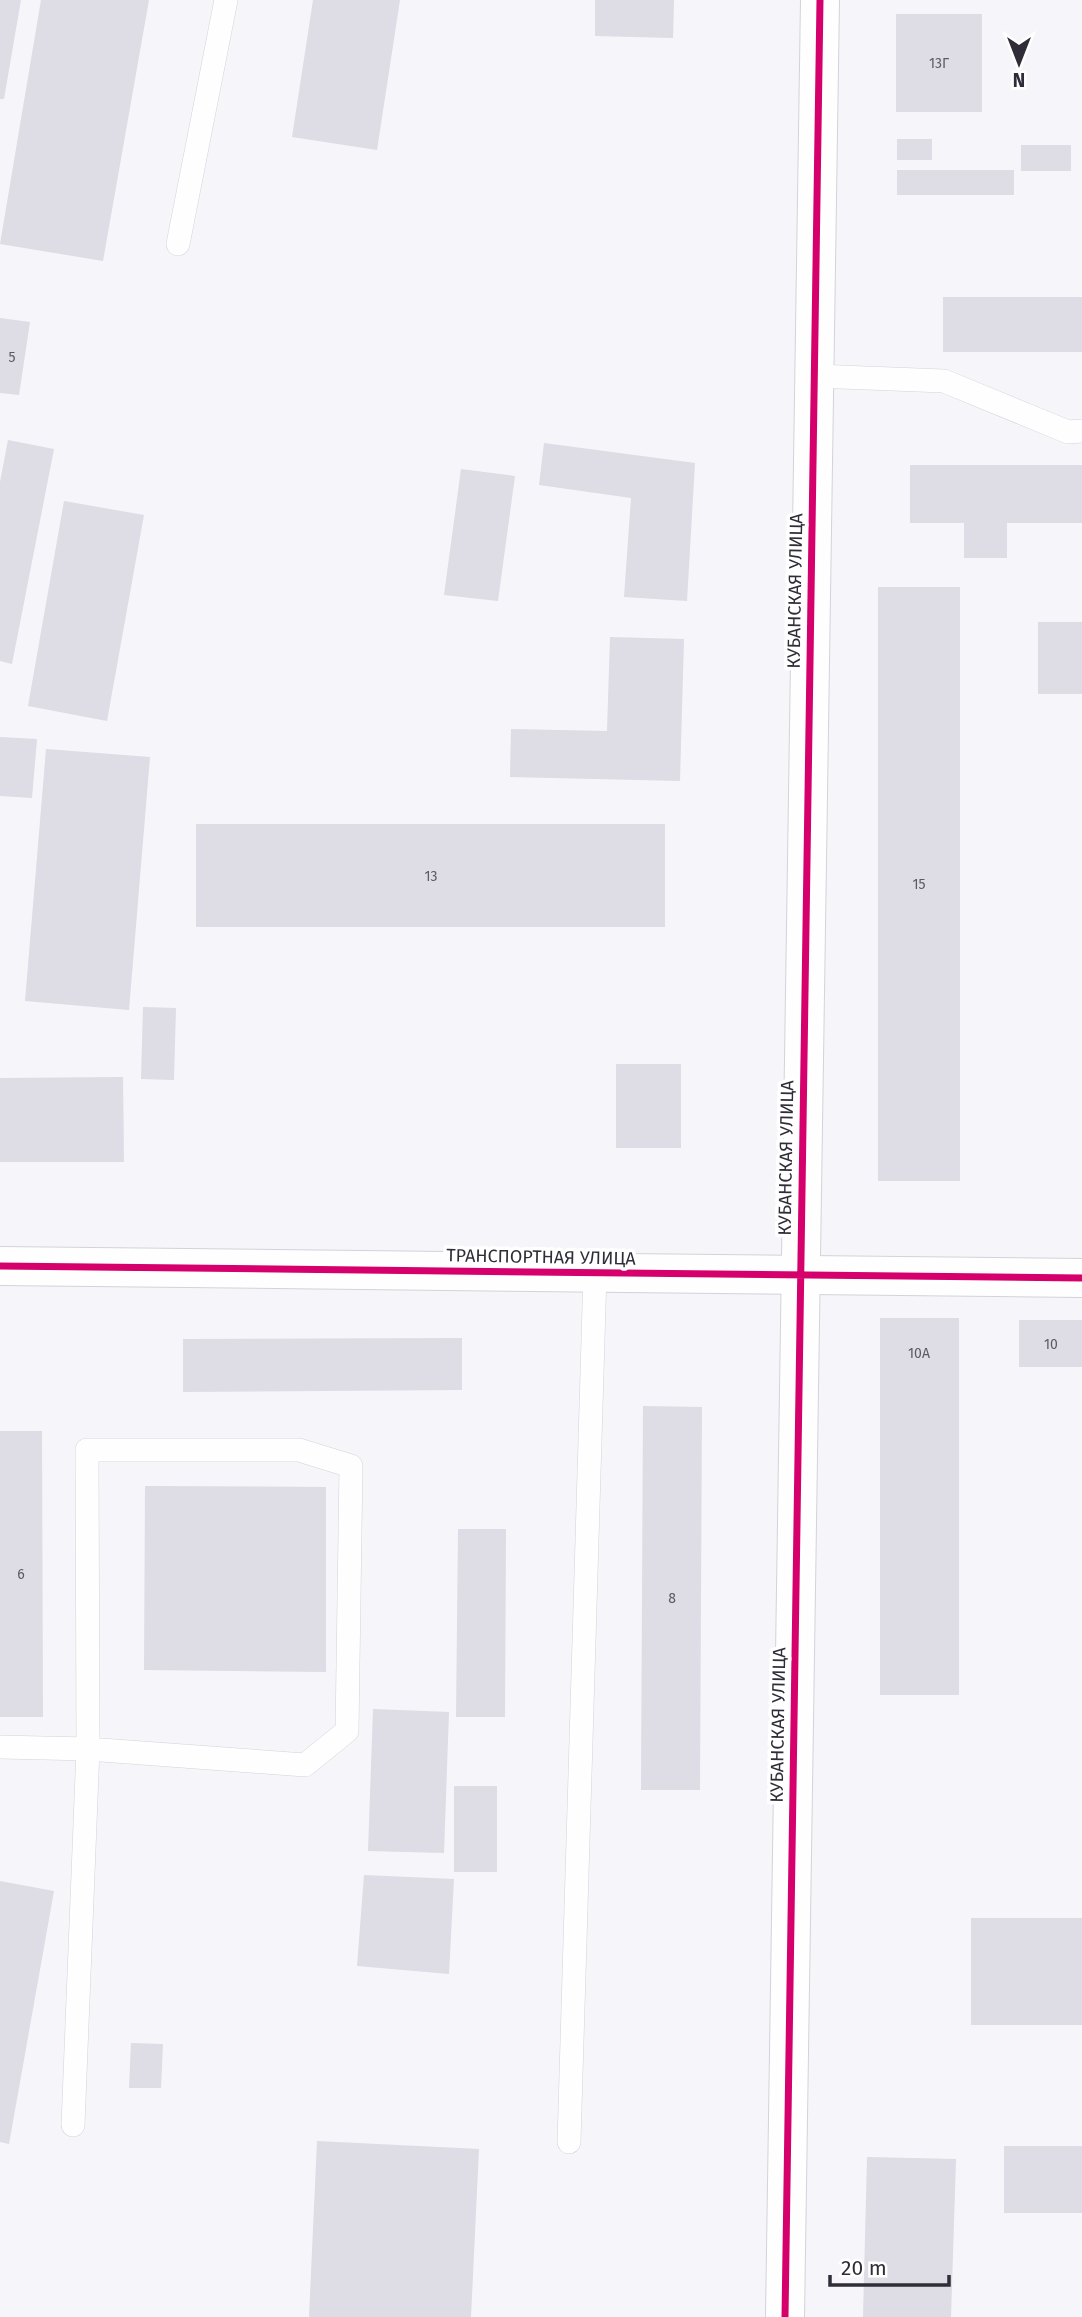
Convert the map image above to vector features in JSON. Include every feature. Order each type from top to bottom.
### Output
[{"type":"street","name":"КУБАНСКАЯ УЛИЦА","points":[[785,2317],[820,0]]},
{"type":"street","name":"ТРАНСПОРТНАЯ УЛИЦА","points":[[0,1266],[1082,1278]]},
{"type":"lane","points":[[178,244],[226,0]]},
{"type":"lane","points":[[815,376],[944,381],[1068,432],[1082,431]]},
{"type":"lane","points":[[569,2142],[595,1273]]},
{"type":"lane","points":[[0,1747],[88,1749],[305,1765],[346,1731],[351,1466],[299,1450],[87,1450],[88,1749],[73,2125]]},
{"type":"building","points":[[0,0],[21,0],[4,99],[0,99]]},
{"type":"building","points":[[41,0],[149,0],[103,261],[0,244]]},
{"type":"building","points":[[313,0],[400,0],[377,150],[292,137]]},
{"type":"building","points":[[595,0],[674,0],[673,38],[595,36]]},
{"type":"building","points":[[896,14],[982,14],[982,112],[896,112]]},
{"type":"building","points":[[897,139],[932,139],[932,160],[897,160]]},
{"type":"building","points":[[1021,145],[1071,145],[1071,171],[1021,171]]},
{"type":"building","points":[[897,170],[1014,170],[1014,195],[897,195]]},
{"type":"building","points":[[943,297],[1082,297],[1082,352],[943,352]]},
{"type":"building","points":[[0,318],[30,322],[19,395],[0,393]]},
{"type":"building","points":[[8,440],[54,449],[12,664],[0,661],[0,482]]},
{"type":"building","points":[[544,443],[695,463],[687,601],[624,597],[631,498],[539,485]]},
{"type":"building","points":[[910,465],[1082,465],[1082,523],[1007,523],[1007,558],[964,558],[964,523],[910,523]]},
{"type":"building","points":[[461,469],[515,476],[498,601],[444,595]]},
{"type":"building","points":[[64,501],[144,515],[107,721],[28,706]]},
{"type":"building","points":[[878,587],[960,587],[960,1181],[878,1181]]},
{"type":"building","points":[[1038,622],[1082,622],[1082,694],[1038,694]]},
{"type":"building","points":[[610,637],[684,639],[680,781],[510,777],[511,729],[607,731]]},
{"type":"building","points":[[0,737],[37,739],[32,798],[0,796]]},
{"type":"building","points":[[46,749],[150,757],[129,1010],[25,1001]]},
{"type":"building","points":[[196,824],[665,824],[665,927],[196,927]]},
{"type":"building","points":[[143,1007],[176,1008],[174,1080],[141,1079]]},
{"type":"building","points":[[616,1064],[681,1064],[681,1148],[616,1148]]},
{"type":"building","points":[[123,1077],[124,1162],[0,1162],[0,1078]]},
{"type":"building","points":[[880,1318],[959,1318],[959,1695],[880,1695]]},
{"type":"building","points":[[1019,1320],[1082,1320],[1082,1367],[1019,1367]]},
{"type":"building","points":[[462,1338],[462,1390],[183,1392],[183,1339]]},
{"type":"building","points":[[643,1406],[702,1407],[700,1790],[641,1790]]},
{"type":"building","points":[[0,1431],[42,1431],[43,1717],[0,1717]]},
{"type":"building","points":[[145,1486],[326,1487],[326,1672],[144,1670]]},
{"type":"building","points":[[458,1529],[506,1529],[505,1717],[456,1717]]},
{"type":"building","points":[[373,1709],[449,1712],[444,1853],[368,1851]]},
{"type":"building","points":[[454,1786],[497,1786],[497,1872],[454,1872]]},
{"type":"building","points":[[364,1875],[454,1879],[449,1974],[357,1966]]},
{"type":"building","points":[[0,1881],[54,1891],[9,2144],[0,2142]]},
{"type":"building","points":[[971,1918],[1082,1918],[1082,2025],[971,2025]]},
{"type":"building","points":[[131,2043],[163,2044],[161,2088],[129,2088]]},
{"type":"building","points":[[317,2141],[479,2149],[471,2317],[309,2317]]},
{"type":"building","points":[[1004,2146],[1082,2146],[1082,2213],[1004,2213]]},
{"type":"building","points":[[867,2157],[956,2159],[951,2317],[863,2317]]},
{"type":"cycle path","points":[[785,2317],[820,0]]},
{"type":"cycle path","points":[[0,1266],[1082,1278]]}]
